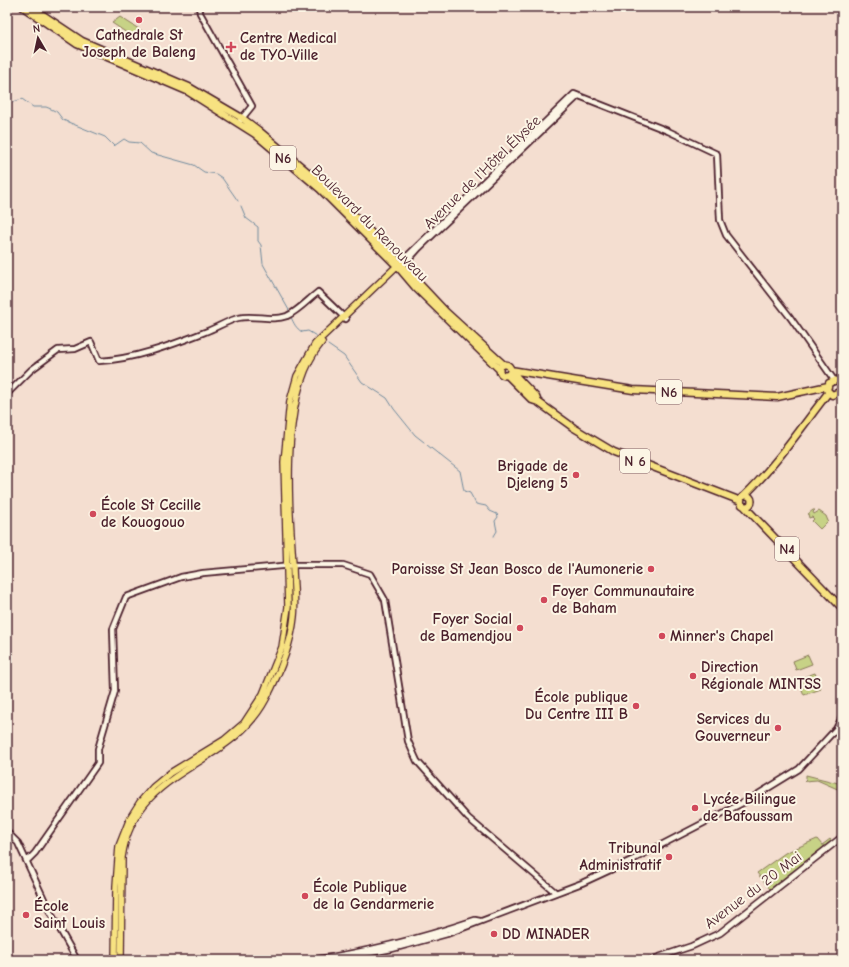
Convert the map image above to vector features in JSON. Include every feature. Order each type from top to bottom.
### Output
[{"type":"highway","name":"N6","points":[[22,7],[33,9],[82,41],[118,59],[188,89],[240,120]]},
{"type":"highway","name":"Boulevard du Renouveau","points":[[240,120],[319,182],[425,294],[475,343],[510,373]]},
{"type":"highway","name":"N6","points":[[510,373],[633,390],[777,397],[828,386]]},
{"type":"highway","name":"N 6","points":[[510,373],[532,400],[538,402],[574,428],[614,452],[746,501]]},
{"type":"highway","points":[[746,501],[758,483],[795,438],[828,393],[828,386],[834,380],[842,378]]},
{"type":"highway","points":[[813,389],[824,398]]},
{"type":"highway","points":[[828,393],[833,395],[842,391]]},
{"type":"highway","name":"N4","points":[[746,501],[756,517],[842,608]]},
{"type":"highway","name":"N4","points":[[817,581],[842,605]]},
{"type":"main road","points":[[116,960],[118,858],[119,846],[124,831],[140,802],[153,787],[170,773],[236,731],[244,723],[256,706],[270,678],[285,636],[290,565],[290,457],[300,382],[305,369],[319,346],[345,318],[400,266]]},
{"type":"main road","points":[[121,960],[122,857],[124,845],[131,825],[144,804],[155,791],[238,735],[250,724],[259,711],[278,673],[291,635],[295,606],[290,565]]},
{"type":"main road","name":"Avenue du 20 Mai","points":[[650,960],[692,946],[720,932],[842,837]]},
{"type":"street","points":[[199,7],[200,13],[252,106],[240,120]]},
{"type":"street","name":"Avenue de l'Hôtel Élysée","points":[[400,266],[576,95],[668,131],[717,154],[720,220],[726,235],[790,317],[834,380]]},
{"type":"street","points":[[7,394],[19,379],[62,348],[75,349],[91,342],[100,361],[135,355],[179,341],[238,318],[278,318],[291,314],[318,292],[345,318]]},
{"type":"street","points":[[27,861],[82,788],[98,763],[98,749],[116,691],[113,629],[126,597],[186,575],[290,565],[343,565],[370,574],[385,600],[408,741],[417,761],[481,830],[555,892]]},
{"type":"street","points":[[332,960],[434,936],[582,883],[689,831],[752,798],[803,766],[836,729],[842,718]]},
{"type":"street","points":[[7,832],[18,843],[49,910],[77,960]]},
{"type":"street","points":[[312,960],[392,946]]},
{"type":"green space","points":[[120,17],[142,31],[136,39],[112,23]]},
{"type":"green space","points":[[815,510],[813,512],[814,514],[819,511],[826,516],[828,521],[820,529],[812,521],[814,519],[812,517],[809,518],[808,514]]},
{"type":"green space","points":[[808,655],[812,664],[796,670],[793,661]]},
{"type":"green space","points":[[815,673],[821,689],[804,695],[798,679]]},
{"type":"green space","points":[[806,775],[842,784],[842,791],[817,780],[804,781],[806,779]]},
{"type":"green space","points":[[817,839],[822,845],[830,839],[832,841],[826,846],[823,845],[824,847],[770,889],[757,873],[785,853]]},
{"type":"waterway","points":[[7,104],[22,99],[33,107],[46,107],[57,112],[63,120],[105,137],[114,146],[124,139],[129,142],[140,143],[151,153],[194,165],[204,172],[216,174],[222,178],[238,201]]},
{"type":"waterway","points":[[241,206],[246,218],[258,227],[258,241],[261,245],[263,264],[290,312]]},
{"type":"waterway","points":[[291,317],[295,326],[302,332],[308,331],[318,337]]},
{"type":"waterway","points":[[328,345],[344,356],[362,382],[387,398],[415,435],[424,442]]},
{"type":"waterway","points":[[427,445],[460,471],[464,491],[470,493],[476,504],[486,506],[490,511],[497,514],[498,517],[495,521],[497,531],[494,536]]},
{"type":"place","name":"Cathedrale St Joseph de Baleng","points":[[139,20]]},
{"type":"place","name":"Centre Medical de TYO-Ville","points":[[231,47]]},
{"type":"place","name":"Brigade de Djeleng 5","points":[[576,475]]},
{"type":"place","name":"École St Cecille de Kouogouo","points":[[93,514]]},
{"type":"place","name":"Paroisse St Jean Bosco de l'Aumonerie","points":[[651,569]]},
{"type":"place","name":"Foyer Communautaire de Baham","points":[[544,600]]},
{"type":"place","name":"Foyer Social de Bamendjou","points":[[520,628]]},
{"type":"place","name":"Minner's Chapel","points":[[662,636]]},
{"type":"place","name":"Direction Régionale MINTSS","points":[[693,676]]},
{"type":"place","name":"École publique Du Centre III B","points":[[636,706]]},
{"type":"place","name":"Services du Gouverneur","points":[[778,728]]},
{"type":"place","name":"Lycée Bilingue de Bafoussam","points":[[695,808]]},
{"type":"place","name":"Tribunal Administratif","points":[[669,857]]},
{"type":"place","name":"École Publique de la Gendarmerie","points":[[305,896]]},
{"type":"place","name":"École Saint Louis","points":[[26,915]]},
{"type":"place","name":"DD MINADER","points":[[494,934]]}]
